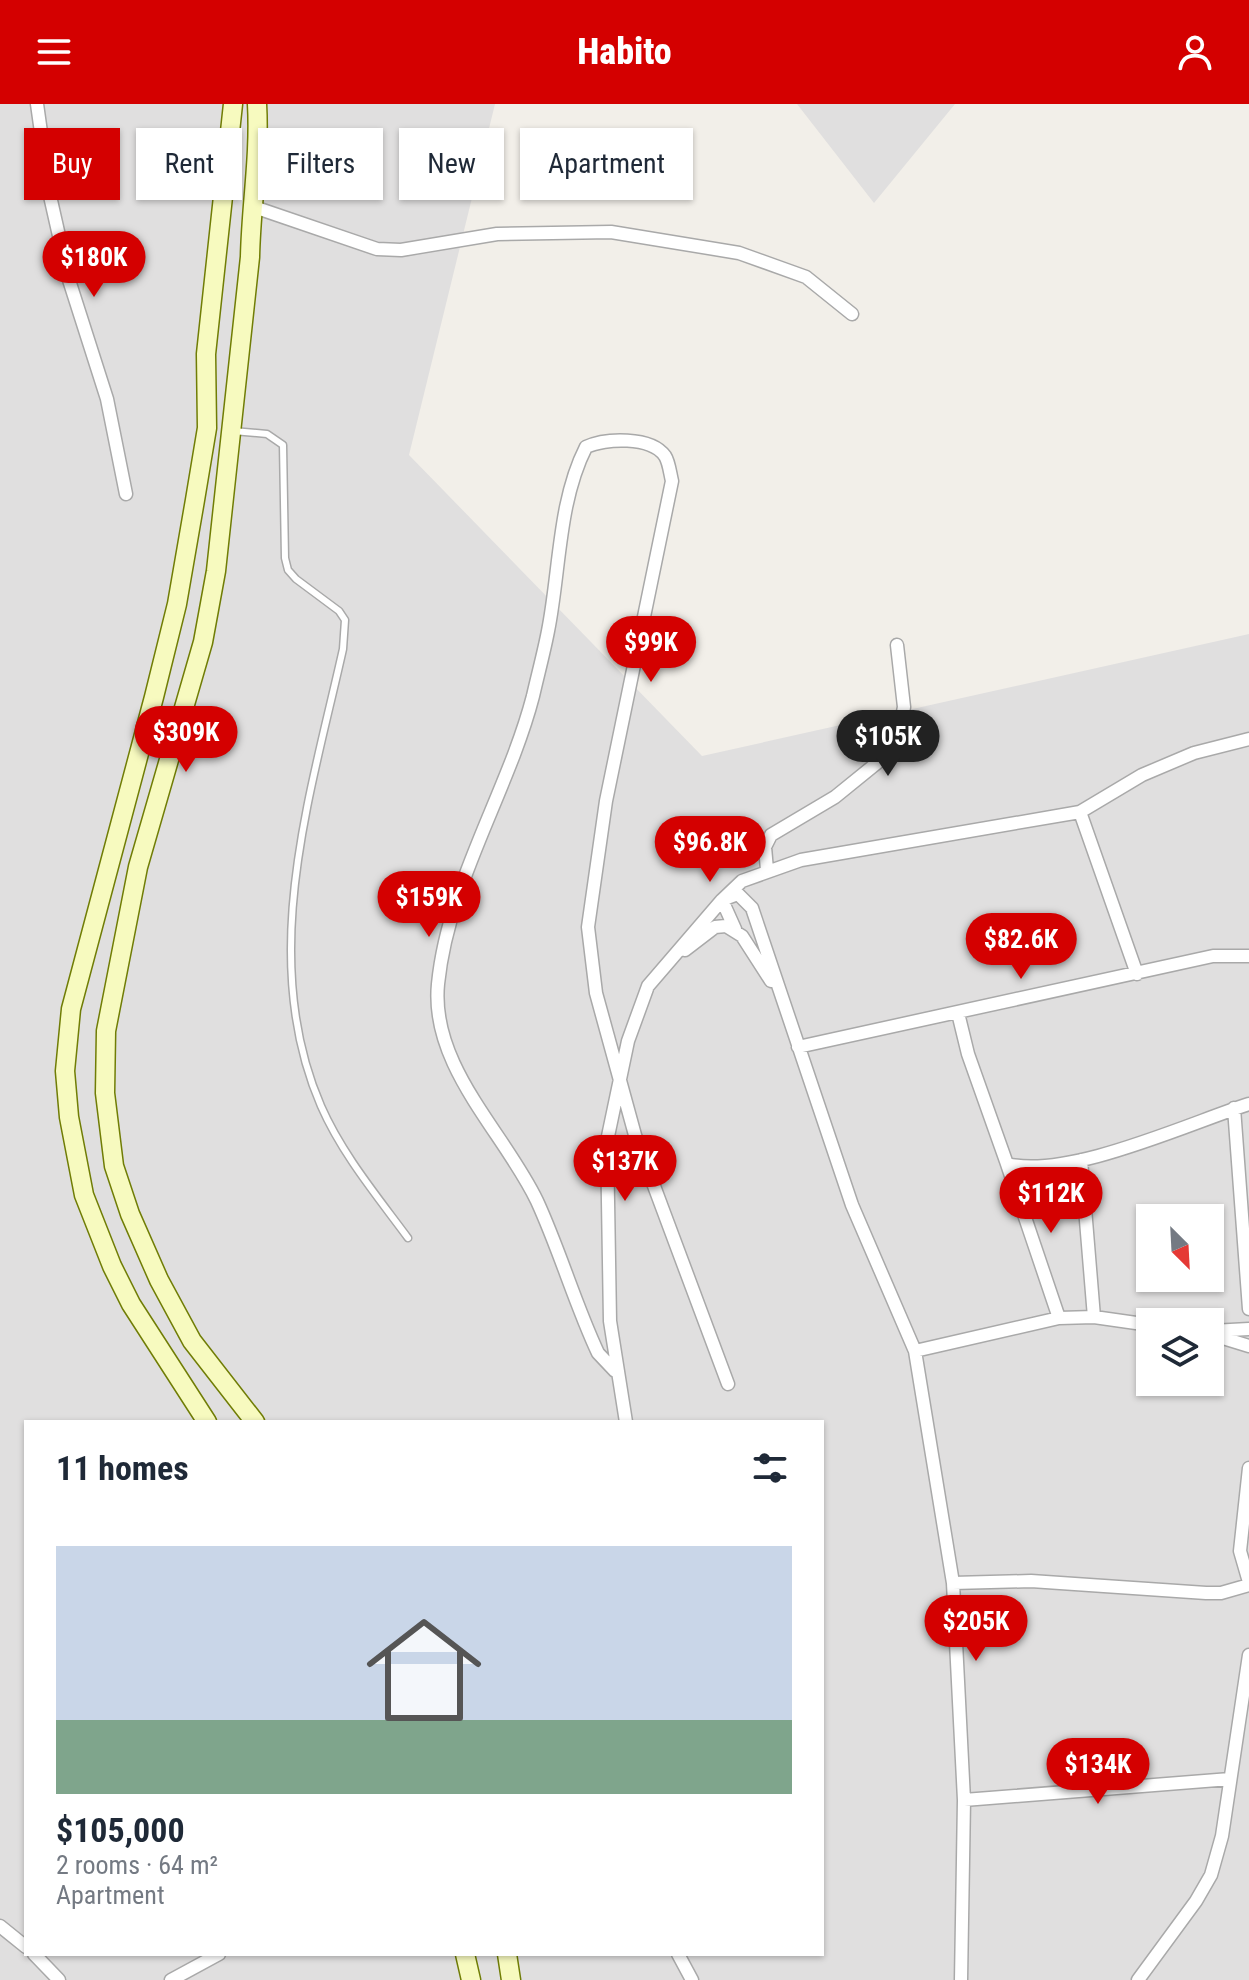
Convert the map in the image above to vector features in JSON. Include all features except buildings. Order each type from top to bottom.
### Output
[{"type":"main road","points":[[206,1420],[131,1304],[112,1266],[84,1195],[69,1117],[65,1071],[71,1009],[177,604],[207,428],[206,354],[233,104]]},
{"type":"main road","points":[[253,1420],[192,1341],[159,1280],[114,1166],[105,1093],[106,1031],[138,867],[203,642],[216,571],[245,306],[259,137],[257,104]]},
{"type":"main road","points":[[212,304],[245,306]]},
{"type":"main road","points":[[465,1956],[471,1980]]},
{"type":"main road","points":[[507,1956],[511,1980]]},
{"type":"street","points":[[37,104],[50,196],[69,280],[107,399],[126,494]]},
{"type":"street","points":[[251,206],[377,249],[401,250],[497,234],[611,232],[739,253],[806,277],[852,314]]},
{"type":"street","points":[[615,1371],[598,1353],[521,1170],[479,1111],[457,1066],[443,1032],[438,987],[453,920],[493,804],[519,746],[532,699],[579,461],[586,447],[609,441],[653,447],[665,455],[672,481],[606,801],[588,927],[596,993],[635,1135],[728,1384]]},
{"type":"street","points":[[897,645],[904,707],[899,733],[888,754],[835,797],[771,835],[765,847],[767,870],[752,885],[750,904],[852,1205],[915,1351],[953,1583],[964,1800],[961,1980]]},
{"type":"street","points":[[626,1420],[615,1371],[610,1321],[607,1141],[628,1041],[648,986],[722,900],[742,881],[767,870],[852,849],[1080,812],[1142,775],[1194,753],[1249,739]]},
{"type":"street","points":[[1080,812],[1137,974]]},
{"type":"street","points":[[722,900],[738,894],[750,904]]},
{"type":"street","points":[[722,900],[735,929],[778,993]]},
{"type":"street","points":[[648,986],[675,958],[715,927],[735,929]]},
{"type":"street","points":[[798,1047],[1213,956],[1249,956]]},
{"type":"street","points":[[958,1013],[968,1054],[1059,1318]]},
{"type":"street","points":[[1007,1164],[1033,1167],[1081,1160],[1249,1104]]},
{"type":"street","points":[[1234,1108],[1249,1309]]},
{"type":"street","points":[[1081,1160],[1094,1317]]},
{"type":"street","points":[[915,1351],[1059,1318],[1094,1317],[1136,1323]]},
{"type":"street","points":[[1224,1332],[1249,1329]]},
{"type":"street","points":[[1224,1338],[1249,1346]]},
{"type":"street","points":[[953,1583],[1031,1581],[1206,1593],[1221,1593],[1249,1584],[1240,1543],[1249,1468]]},
{"type":"street","points":[[1138,1980],[1196,1901],[1211,1875],[1222,1836],[1249,1655]]},
{"type":"street","points":[[964,1800],[1230,1779]]},
{"type":"street","points":[[0,1926],[24,1945]]},
{"type":"street","points":[[36,1956],[59,1980]]},
{"type":"street","points":[[171,1980],[215,1956]]},
{"type":"street","points":[[679,1956],[692,1980]]},
{"type":"lane","points":[[233,431],[267,434],[283,445],[285,558],[288,570],[339,611],[345,620],[343,649],[294,884],[291,979],[298,1030],[322,1108],[351,1160],[408,1238]]},
{"type":"shaded area","points":[[0,104],[495,104],[489,128],[399,128],[399,200],[471,200],[409,455],[702,756],[1249,634],[1249,1980],[0,1980]]},
{"type":"shaded area","points":[[797,104],[955,104],[874,203]]}]
